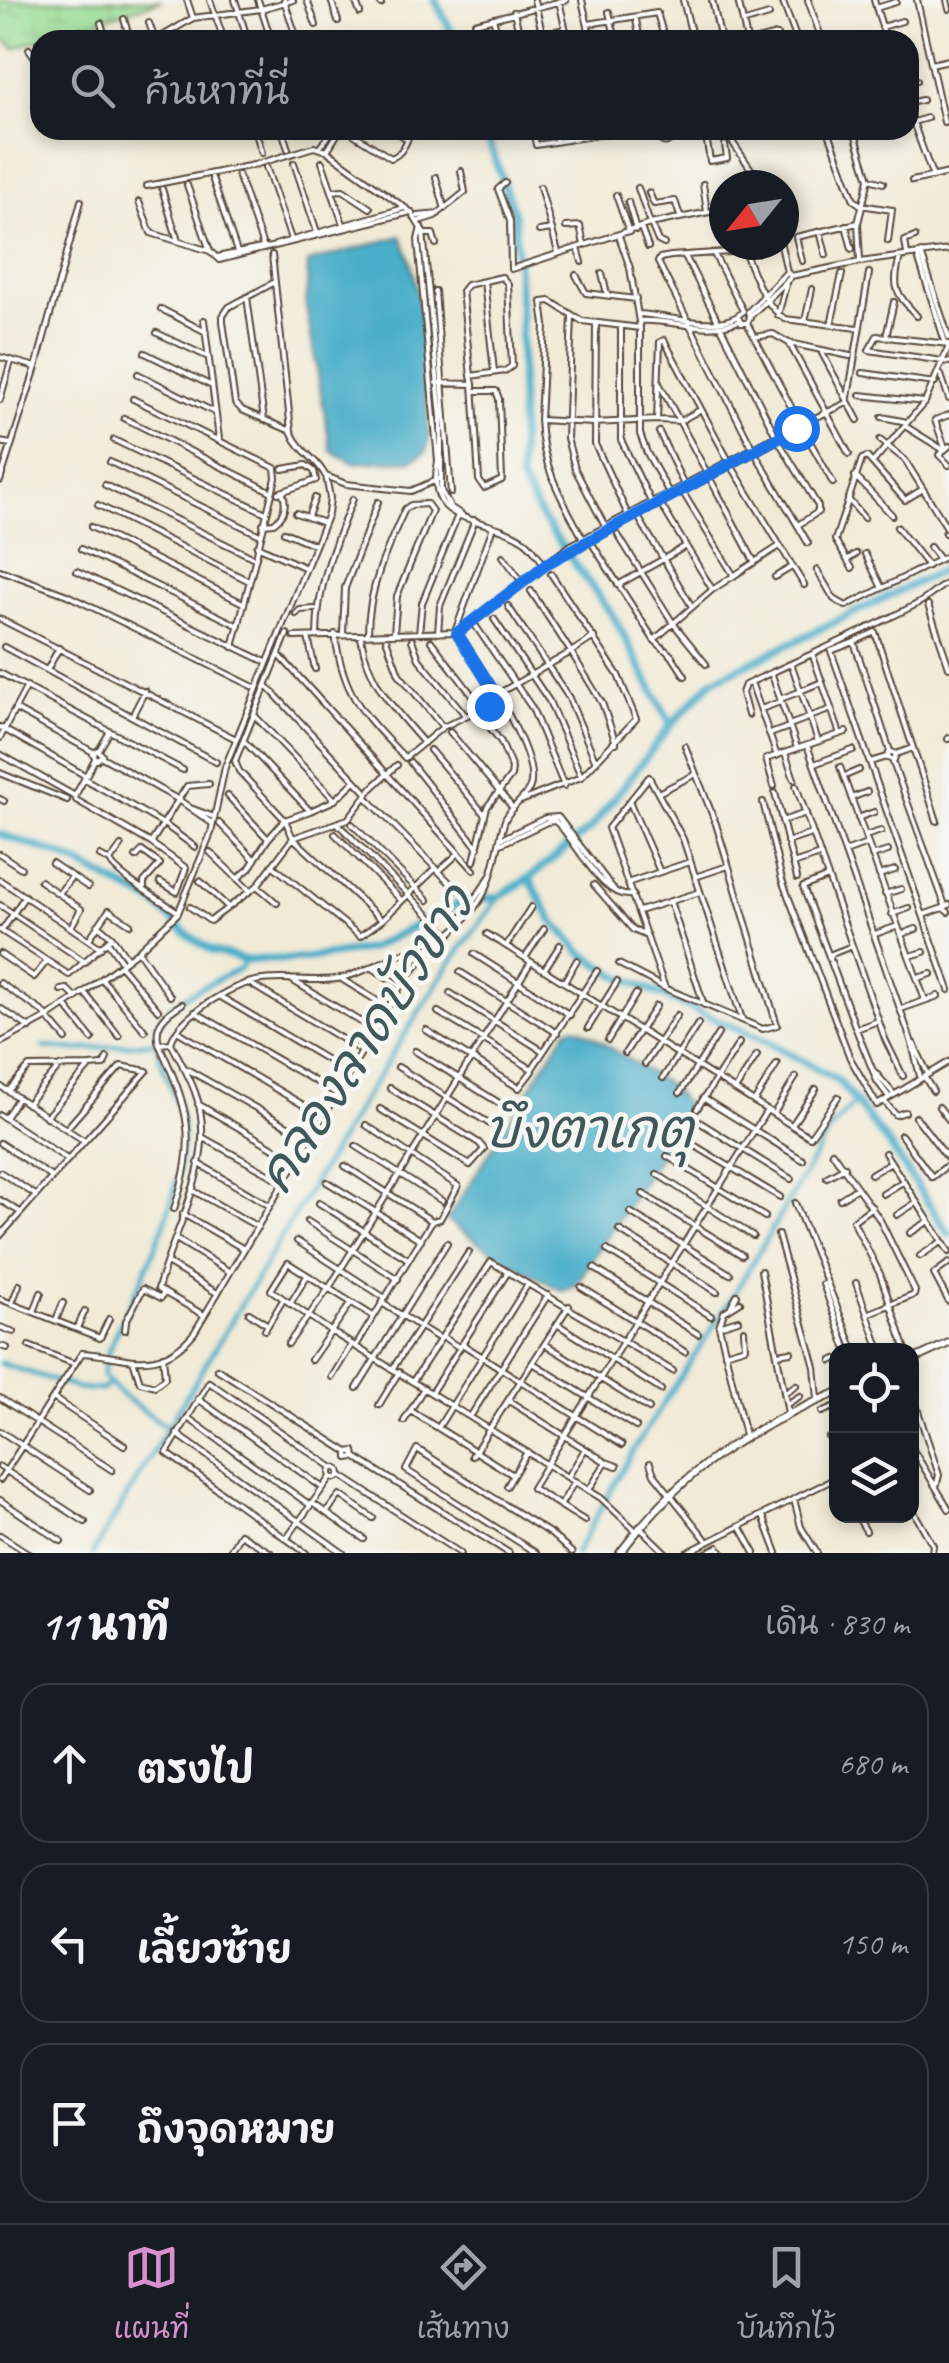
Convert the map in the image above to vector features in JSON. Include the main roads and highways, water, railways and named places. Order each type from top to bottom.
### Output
[{"type":"water","points":[[401,236],[419,307],[429,439],[426,452],[413,460],[354,463],[331,451],[306,307],[308,262]]},
{"type":"water","name":"บึงตาเกตุ","points":[[573,1027],[667,1084],[688,1107],[679,1127],[575,1286],[562,1291],[447,1220],[567,1029]]},
{"type":"waterway","points":[[435,0],[451,30]]},
{"type":"waterway","points":[[488,140],[514,214],[521,322],[520,479],[541,517],[615,619],[671,725]]},
{"type":"waterway","name":"คลองลาดบัวขาว","points":[[0,834],[61,855],[156,904],[187,934],[212,951],[245,960],[301,959],[369,949],[464,901],[499,897],[529,878],[591,828],[671,725],[712,681],[949,567]]},
{"type":"waterway","points":[[529,878],[552,920],[582,953],[614,974],[773,1045],[838,1080],[890,1146],[949,1234]]},
{"type":"waterway","name":"คลองลาดบัวขาว","points":[[93,1553],[363,1100],[451,962],[499,897]]},
{"type":"waterway","points":[[167,1427],[123,1396],[103,1376],[111,1344],[161,1233],[182,1152],[181,1118],[160,1059],[156,1033],[159,1022],[174,1005],[241,968],[245,960]]},
{"type":"waterway","points":[[43,1047],[78,1050],[154,1042]]},
{"type":"waterway","points":[[576,1553],[634,1449],[736,1291],[831,1128],[855,1103]]},
{"type":"waterway","points":[[0,1363],[77,1388],[102,1390],[109,1383]]}]
